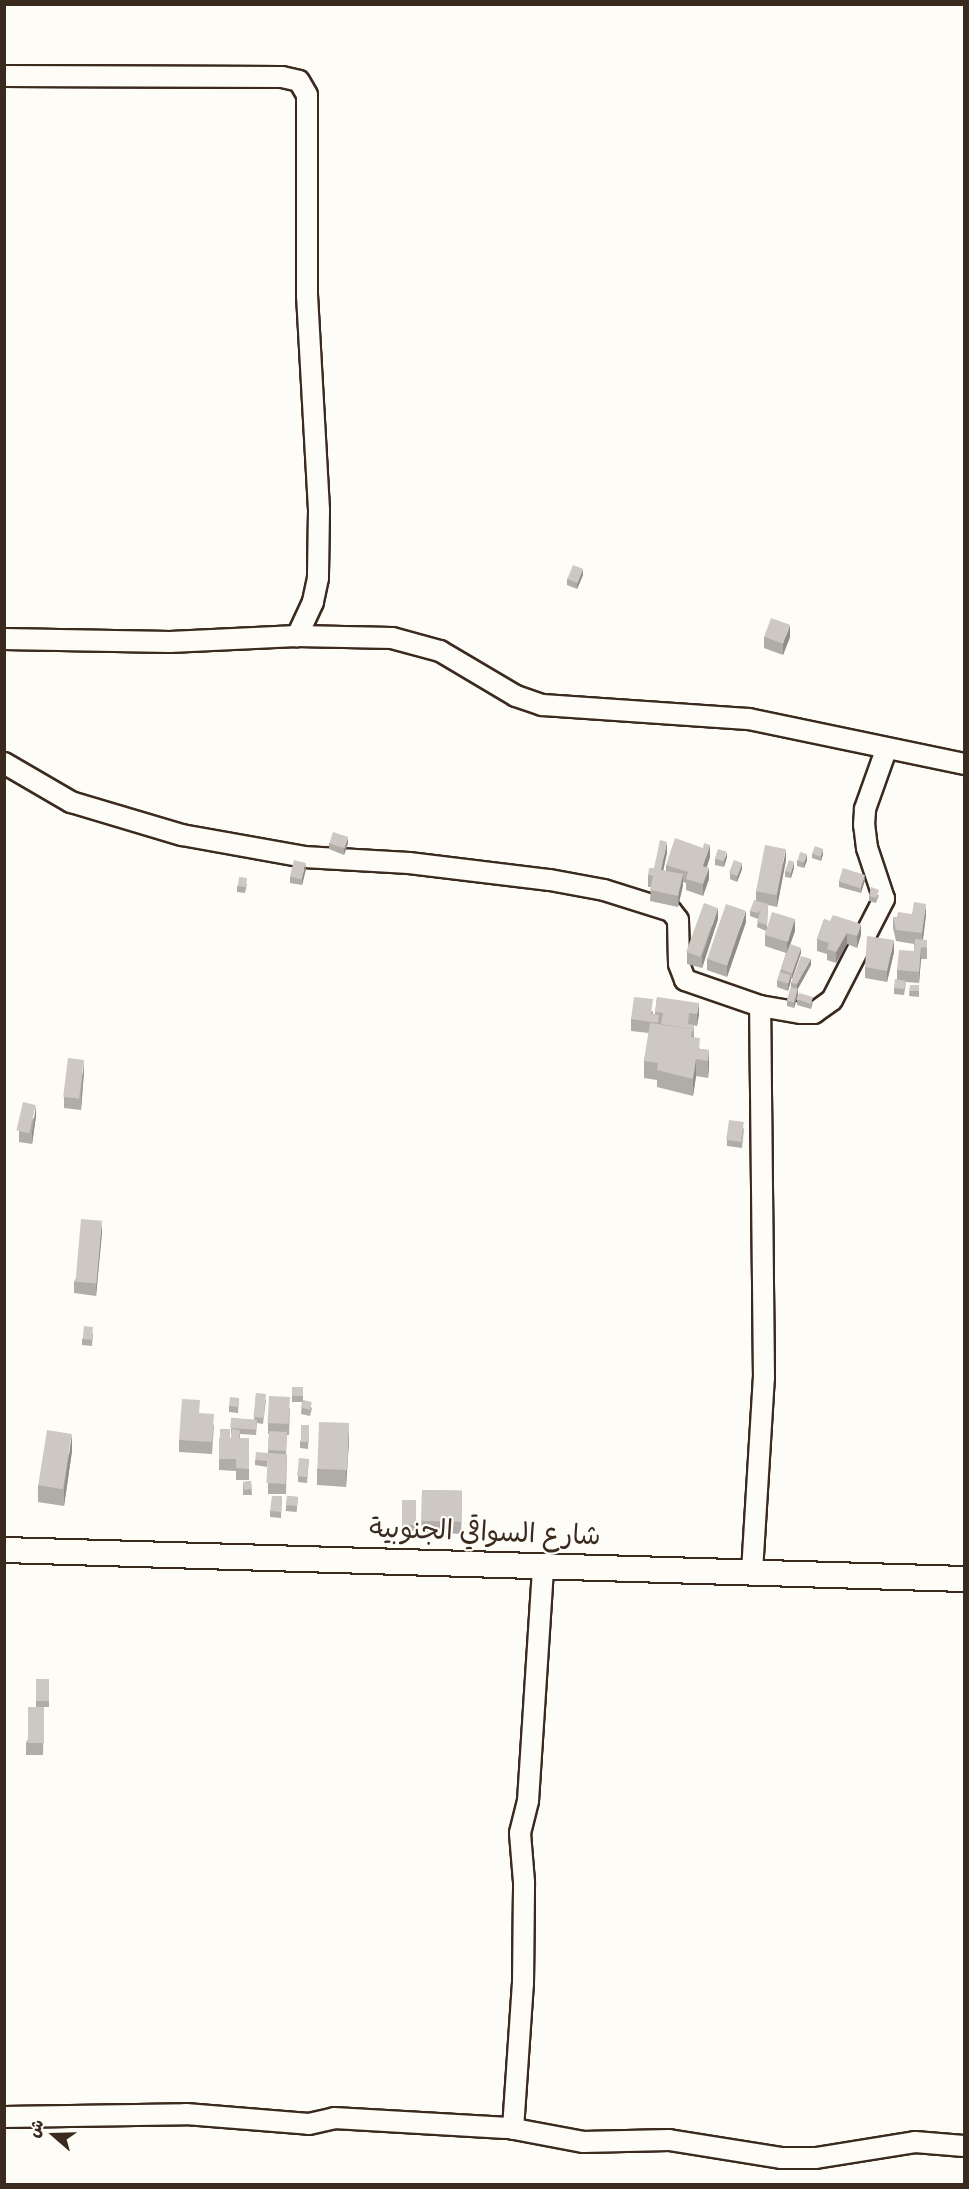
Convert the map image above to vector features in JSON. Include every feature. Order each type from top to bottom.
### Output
[{"type":"street","points":[[4,76],[282,77],[299,81],[307,95],[307,295],[319,511],[318,578],[313,602],[297,636]]},
{"type":"street","points":[[4,639],[170,642],[297,636],[392,638],[425,645],[476,670],[516,696],[542,705],[748,719],[886,750],[964,764]]},
{"type":"street","points":[[4,763],[70,802],[182,835],[304,858],[409,863],[550,880],[604,890],[671,911],[678,920],[679,964],[685,980],[760,1006],[801,1013],[825,1008],[862,945],[884,899],[867,848],[864,825],[865,809],[886,750]]},
{"type":"street","points":[[752,1572],[764,1378],[760,1006]]},
{"type":"street","name":"شارع السواقي الجنوبية","points":[[4,1550],[964,1579]]},
{"type":"street","points":[[513,2129],[523,1984],[524,1882],[520,1833],[530,1778],[543,1566]]},
{"type":"street","points":[[4,2117],[186,2114],[309,2124],[334,2118],[513,2129],[583,2142],[669,2140],[781,2158],[816,2158],[915,2142],[964,2146]]},
{"type":"building","points":[[573,565],[583,569],[578,583],[567,579]]},
{"type":"building","points":[[771,618],[790,625],[783,644],[764,637]]},
{"type":"building","points":[[333,832],[348,837],[345,848],[329,843]]},
{"type":"building","points":[[675,838],[703,848],[704,843],[710,845],[703,866],[709,868],[703,884],[686,879],[688,872],[666,865]]},
{"type":"building","points":[[660,840],[667,842],[661,870],[683,874],[678,896],[650,890],[653,876],[648,875],[649,868],[654,868]]},
{"type":"building","points":[[765,845],[786,849],[777,895],[756,891]]},
{"type":"building","points":[[815,846],[823,849],[821,857],[812,853]]},
{"type":"building","points":[[718,849],[727,852],[723,861],[715,859]]},
{"type":"building","points":[[800,852],[807,854],[804,863],[798,861]]},
{"type":"building","points":[[294,860],[306,863],[302,879],[290,876]]},
{"type":"building","points":[[734,860],[742,863],[737,876],[729,873]]},
{"type":"building","points":[[789,860],[794,862],[791,873],[785,871]]},
{"type":"building","points":[[843,868],[865,875],[861,888],[839,881]]},
{"type":"building","points":[[239,877],[247,878],[246,887],[238,886]]},
{"type":"building","points":[[871,887],[879,890],[876,898],[869,896]]},
{"type":"building","points":[[754,900],[768,904],[767,925],[757,922],[761,909],[758,913],[750,911]]},
{"type":"building","points":[[914,902],[926,904],[922,933],[896,930],[893,917],[897,917],[898,912],[912,914]]},
{"type":"building","points":[[704,903],[718,908],[700,957],[686,952]]},
{"type":"building","points":[[726,904],[746,911],[727,966],[707,959]]},
{"type":"building","points":[[772,912],[795,919],[788,942],[765,935]]},
{"type":"building","points":[[833,915],[861,924],[857,936],[847,933],[836,952],[827,949],[829,943],[817,939],[824,919],[830,921]]},
{"type":"building","points":[[867,936],[894,940],[887,971],[865,967]]},
{"type":"building","points":[[915,939],[927,940],[927,948],[921,947],[919,972],[897,970],[899,950],[914,951]]},
{"type":"building","points":[[790,944],[801,948],[792,973],[781,969]]},
{"type":"building","points":[[801,956],[811,959],[797,984],[791,983]]},
{"type":"building","points":[[780,972],[791,975],[788,984],[778,981]]},
{"type":"building","points":[[895,979],[906,981],[904,989],[894,988]]},
{"type":"building","points":[[910,985],[919,985],[919,991],[910,991]]},
{"type":"building","points":[[791,987],[798,989],[794,1002],[787,1000]]},
{"type":"building","points":[[799,993],[813,997],[811,1004],[797,999]]},
{"type":"building","points":[[634,997],[653,999],[651,1014],[659,1015],[658,1023],[631,1019]]},
{"type":"building","points":[[657,997],[699,1003],[697,1014],[689,1013],[688,1024],[694,1025],[693,1032],[692,1029],[661,1024],[663,1013],[655,1012]]},
{"type":"building","points":[[650,1023],[692,1029],[691,1037],[700,1038],[699,1049],[709,1050],[708,1061],[696,1059],[693,1079],[657,1070],[658,1063],[644,1061]]},
{"type":"building","points":[[68,1058],[84,1060],[79,1099],[63,1097]]},
{"type":"building","points":[[23,1102],[36,1105],[29,1133],[16,1130]]},
{"type":"building","points":[[729,1120],[744,1122],[741,1142],[726,1140]]},
{"type":"building","points":[[81,1219],[102,1221],[96,1284],[76,1282]]},
{"type":"building","points":[[84,1326],[93,1327],[92,1340],[83,1339]]},
{"type":"building","points":[[292,1387],[303,1387],[303,1396],[292,1396]]},
{"type":"building","points":[[256,1393],[266,1394],[263,1418],[253,1417]]},
{"type":"building","points":[[269,1396],[290,1397],[289,1424],[268,1423]]},
{"type":"building","points":[[230,1397],[239,1398],[238,1407],[229,1406]]},
{"type":"building","points":[[182,1399],[200,1400],[199,1413],[214,1414],[212,1442],[179,1440]]},
{"type":"building","points":[[303,1400],[312,1402],[310,1410],[301,1408]]},
{"type":"building","points":[[231,1418],[257,1420],[256,1430],[230,1428]]},
{"type":"building","points":[[319,1422],[349,1423],[347,1470],[317,1469]]},
{"type":"building","points":[[301,1425],[309,1425],[309,1442],[301,1442]]},
{"type":"building","points":[[220,1429],[230,1429],[230,1438],[220,1438]]},
{"type":"building","points":[[232,1429],[240,1430],[239,1439],[231,1438]]},
{"type":"building","points":[[47,1430],[72,1434],[63,1489],[38,1485]]},
{"type":"building","points":[[269,1431],[287,1432],[286,1451],[268,1450]]},
{"type":"building","points":[[219,1438],[249,1438],[249,1469],[236,1468],[236,1459],[219,1459]]},
{"type":"building","points":[[256,1452],[268,1453],[267,1461],[255,1460]]},
{"type":"building","points":[[268,1453],[287,1454],[285,1484],[266,1483]]},
{"type":"building","points":[[299,1458],[309,1459],[307,1477],[297,1476]]},
{"type":"building","points":[[251,1481],[252,1489],[244,1490],[243,1482]]},
{"type":"building","points":[[422,1490],[462,1491],[461,1522],[421,1521]]},
{"type":"building","points":[[272,1496],[282,1496],[281,1512],[270,1511]]},
{"type":"building","points":[[287,1496],[298,1497],[297,1506],[286,1505]]},
{"type":"building","points":[[402,1500],[416,1500],[416,1525],[402,1525]]},
{"type":"building","points":[[36,1679],[49,1679],[49,1701],[36,1701]]},
{"type":"building","points":[[28,1707],[44,1707],[44,1743],[28,1743]]}]
